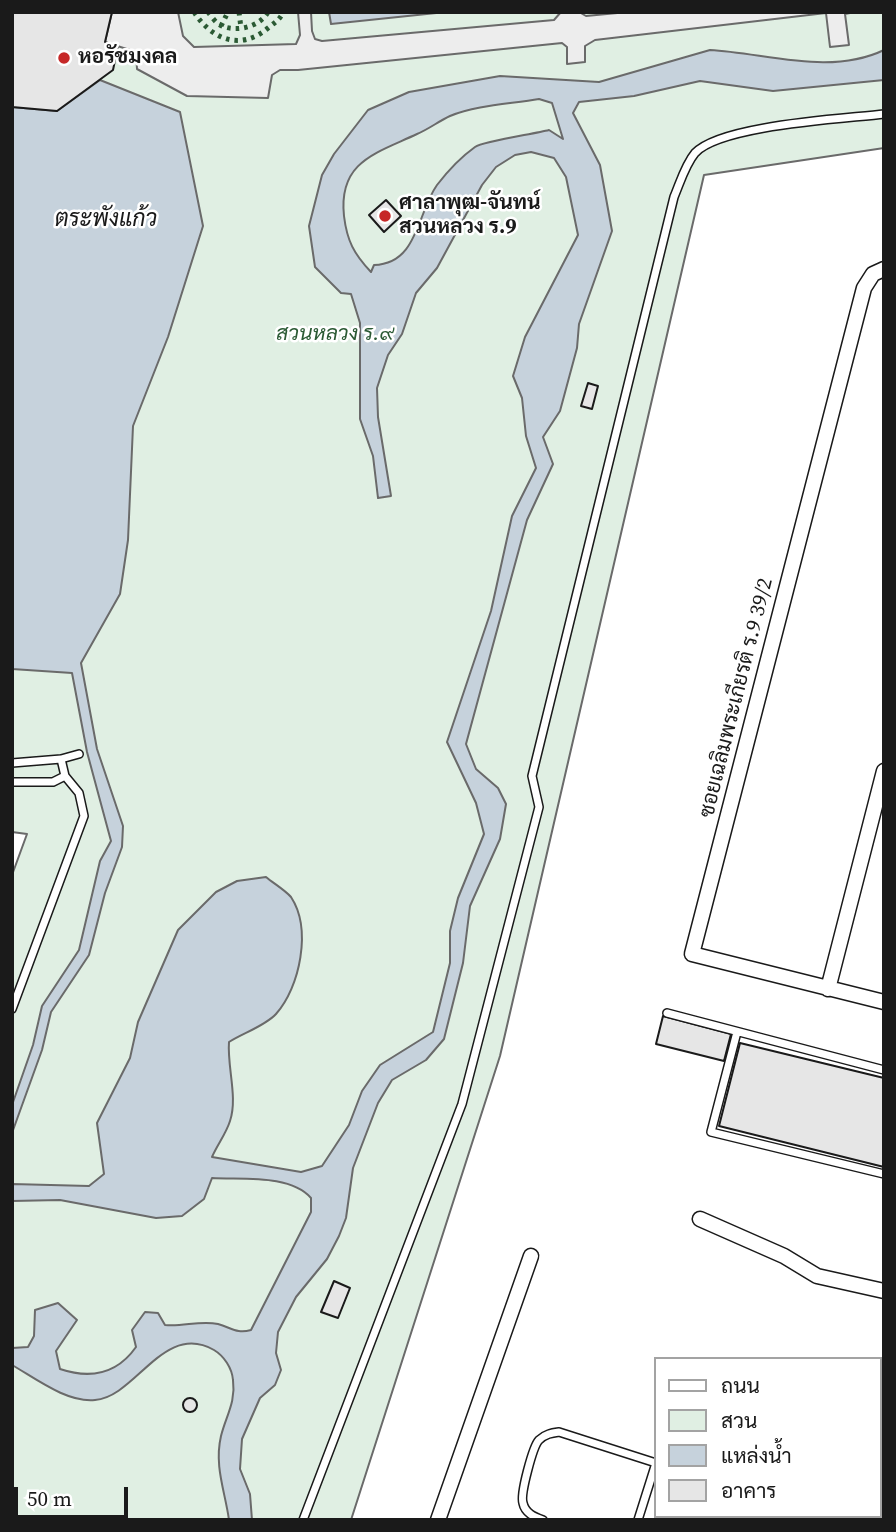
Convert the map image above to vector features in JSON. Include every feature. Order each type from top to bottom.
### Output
[{"type":"street","name":"ซอยเฉลิมพระเกียรติ ร.9 39/2","points":[[884,269],[873,274],[864,288],[692,954],[884,1002]]},
{"type":"street","points":[[828,989],[884,771]]},
{"type":"street","points":[[700,1219],[784,1256],[817,1276],[884,1291]]},
{"type":"street","points":[[438,1520],[531,1256]]},
{"type":"lane","points":[[303,1520],[462,1104],[540,807],[532,776],[674,197],[695,154],[715,139],[741,133],[884,114]]},
{"type":"lane","points":[[12,763],[61,759],[79,754]]},
{"type":"lane","points":[[12,1009],[83,816],[79,793],[65,776],[61,759]]},
{"type":"lane","points":[[12,782],[53,782],[65,776]]},
{"type":"lane","points":[[667,1013],[884,1070]]},
{"type":"lane","points":[[737,1032],[711,1132],[884,1174]]},
{"type":"lane","points":[[543,1520],[531,1516],[523,1504],[523,1491],[537,1441],[548,1434],[559,1432],[654,1462]]},
{"type":"lane","points":[[638,1520],[654,1469]]},
{"type":"green space","name":"สวนหลวง ร.๙","points":[[12,12],[884,12],[884,148],[704,175],[500,1056],[351,1520],[12,1520],[12,875],[27,834],[12,832]]},
{"type":"shaded area","points":[[112,12],[178,12],[183,36],[194,47],[296,44],[300,35],[298,12],[311,12],[315,39],[322,41],[554,20],[561,12],[579,12],[586,16],[628,12],[855,12],[845,14],[849,45],[830,47],[826,13],[595,40],[585,46],[585,62],[567,64],[567,47],[562,43],[280,70],[272,75],[268,98],[187,96],[137,69],[136,52],[105,42]]},
{"type":"water","points":[[329,12],[446,12],[331,24]]},
{"type":"water","points":[[710,50],[820,62],[863,58],[884,50],[884,80],[773,91],[700,81],[634,96],[579,102],[573,113],[600,165],[612,231],[579,324],[577,348],[560,411],[543,437],[553,464],[527,520],[466,744],[476,769],[498,788],[506,804],[500,839],[470,906],[463,963],[444,1039],[426,1060],[392,1080],[378,1103],[353,1168],[346,1218],[339,1236],[327,1259],[296,1297],[278,1332],[276,1353],[281,1370],[275,1385],[260,1398],[242,1439],[240,1469],[250,1494],[252,1520],[229,1520],[221,1478],[219,1447],[234,1388],[229,1367],[218,1353],[196,1344],[180,1345],[165,1352],[110,1396],[84,1400],[62,1394],[12,1365],[12,1348],[28,1347],[34,1336],[35,1310],[58,1303],[77,1320],[56,1351],[60,1369],[82,1374],[102,1372],[129,1356],[136,1347],[132,1330],[145,1312],[158,1313],[165,1325],[211,1323],[238,1331],[251,1330],[311,1212],[311,1198],[302,1190],[278,1182],[212,1178],[204,1199],[182,1216],[156,1218],[60,1200],[12,1201],[12,1184],[89,1186],[104,1174],[97,1123],[130,1058],[138,1022],[178,930],[216,892],[237,881],[266,877],[286,892],[297,910],[302,941],[297,974],[284,1003],[276,1014],[260,1026],[229,1042],[232,1112],[212,1157],[301,1172],[322,1166],[349,1125],[362,1091],[380,1065],[433,1032],[450,963],[450,931],[458,898],[484,834],[476,803],[447,742],[491,611],[512,516],[536,468],[526,436],[522,398],[513,376],[525,337],[578,235],[566,177],[554,158],[531,152],[515,155],[496,167],[482,185],[437,268],[416,293],[402,334],[388,355],[377,388],[378,417],[391,496],[378,498],[373,456],[360,419],[360,323],[351,294],[341,293],[315,267],[309,226],[322,175],[334,154],[368,110],[409,92],[500,76],[599,82]],"holes":[[[539,99],[552,103],[563,139],[549,130],[475,147],[454,165],[437,185],[408,247],[400,256],[389,262],[374,265],[371,272],[349,240],[344,216],[347,183],[363,162],[460,112]]]},
{"type":"water","name":"ตระพังแก้ว","points":[[100,80],[180,112],[203,226],[168,337],[133,426],[128,540],[120,594],[81,663],[97,749],[123,826],[122,847],[105,893],[89,955],[51,1012],[42,1050],[12,1133],[12,1105],[33,1045],[42,1006],[79,950],[100,861],[111,841],[87,752],[72,673],[12,669],[12,107],[57,111]]},
{"type":"building","name":"หอรัชมงคล","points":[[12,12],[112,12],[105,42],[118,46],[113,70],[57,111],[12,107]]},
{"type":"building","name":"ศาลาพุฒ-จันทน์ สวนหลวง ร.9","points":[[386,200],[401,216],[384,232],[369,215]]},
{"type":"building","points":[[588,383],[598,386],[592,409],[581,406]]},
{"type":"building","points":[[663,1016],[731,1034],[724,1061],[656,1044]]},
{"type":"building","points":[[740,1043],[884,1078],[884,1167],[719,1126]]},
{"type":"building","points":[[334,1281],[350,1288],[338,1318],[321,1312]]},
{"type":"building","points":[[187,1398],[193,1398],[197,1405],[193,1412],[187,1412],[183,1408],[183,1402]]},
{"type":"hedge","points":[[194,12],[209,30],[237,40],[258,35],[277,21],[283,12]]},
{"type":"hedge","points":[[208,12],[218,24],[233,28],[253,25],[268,12]]},
{"type":"hedge","points":[[221,26],[228,12]]},
{"type":"hedge","points":[[239,12],[241,28]]},
{"type":"place","name":"หอรัชมงคล","points":[[64,58]]},
{"type":"place","name":"ศาลาพุฒ-จันทน์ สวนหลวง ร.9","points":[[385,216]]}]
